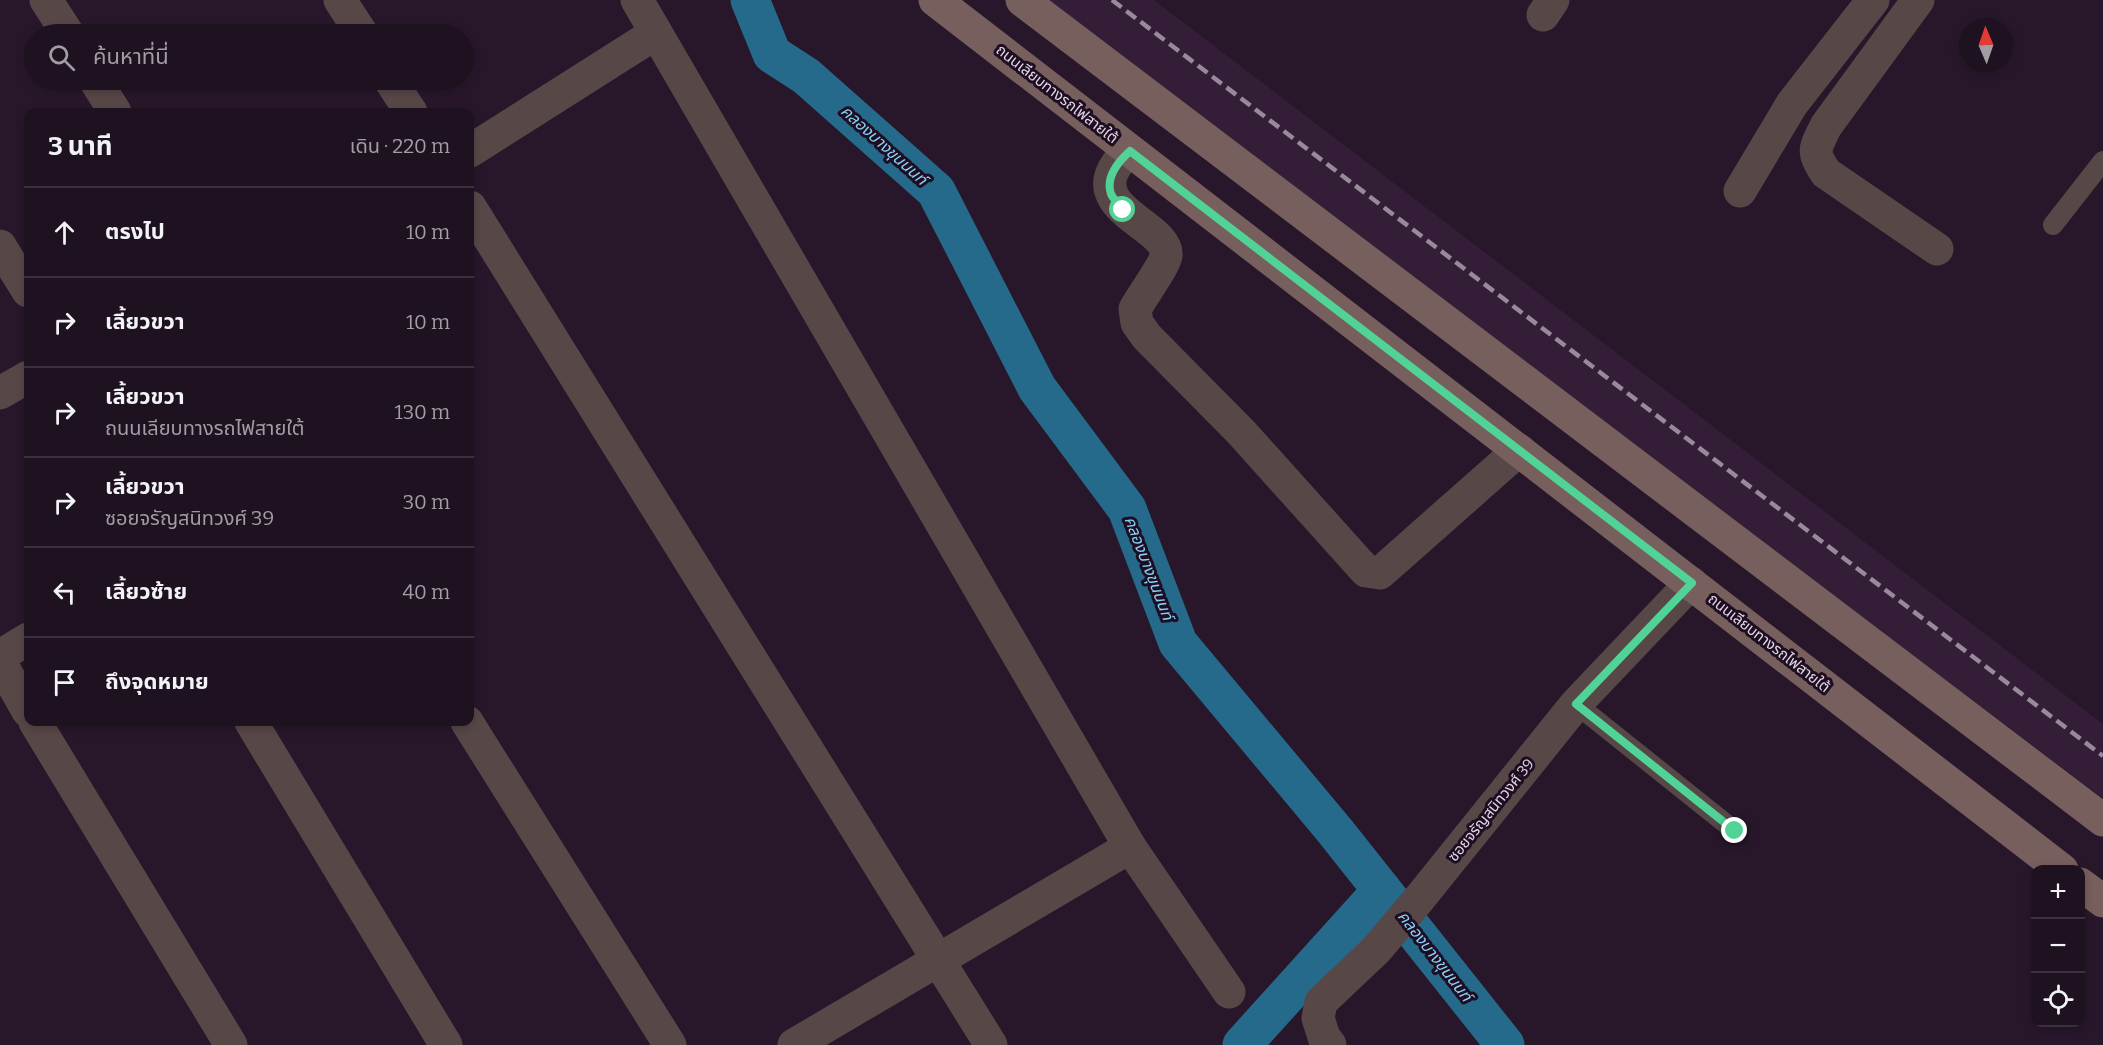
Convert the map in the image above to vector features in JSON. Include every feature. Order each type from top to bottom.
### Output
[{"type":"main road","name":"ถนนเลียบทางรถไฟสายใต้","points":[[935,0],[2056,865]]},
{"type":"main road","points":[[1022,0],[2103,820]]},
{"type":"main road","points":[[2085,888],[2103,901]]},
{"type":"street","points":[[46,0],[62,24]]},
{"type":"street","points":[[340,0],[356,24]]},
{"type":"street","points":[[637,0],[1130,847],[1229,992]]},
{"type":"street","points":[[1740,190],[1792,104],[1872,0]]},
{"type":"street","points":[[1917,0],[1826,126],[1816,146],[1816,158],[1826,173],[1937,249]]},
{"type":"street","points":[[474,148],[656,33]]},
{"type":"street","points":[[101,90],[112,108]]},
{"type":"street","points":[[397,90],[408,108]]},
{"type":"street","points":[[1130,151],[1116,165],[1111,181],[1111,194],[1123,210],[1165,246],[1166,258],[1135,309],[1137,323],[1147,337],[1241,432],[1366,571],[1380,573],[1519,450]]},
{"type":"street","points":[[474,213],[991,1045]]},
{"type":"street","points":[[0,246],[24,285]]},
{"type":"street","points":[[0,393],[24,379]]},
{"type":"street","name":"ซอยจรัญสนิทวงศ์ 39","points":[[1330,1045],[1324,1036],[1318,1018],[1322,1002],[1376,950],[1576,704],[1692,583]]},
{"type":"street","points":[[0,656],[24,641]]},
{"type":"street","points":[[0,662],[24,704]]},
{"type":"street","points":[[37,726],[231,1045]]},
{"type":"street","points":[[253,726],[446,1045]]},
{"type":"street","points":[[470,726],[670,1045]]},
{"type":"street","points":[[794,1045],[1130,847]]},
{"type":"lane","points":[[2053,225],[2103,162]]},
{"type":"lane","points":[[1576,704],[1735,831]]},
{"type":"shaded area","points":[[1037,0],[1154,0],[2103,724],[2103,798]]},
{"type":"waterway","name":"คลองบางขุนนนท์","points":[[750,0],[772,54],[806,76],[936,191],[1037,388],[1127,509],[1178,643],[1335,831],[1505,1045]]},
{"type":"waterway","points":[[1242,1045],[1382,890]]},
{"type":"railway","points":[[1112,0],[2103,756]]},
{"type":"route","points":[[1123,210],[1111,194],[1111,181],[1116,165],[1130,151],[1692,583],[1576,704],[1735,831]]}]
